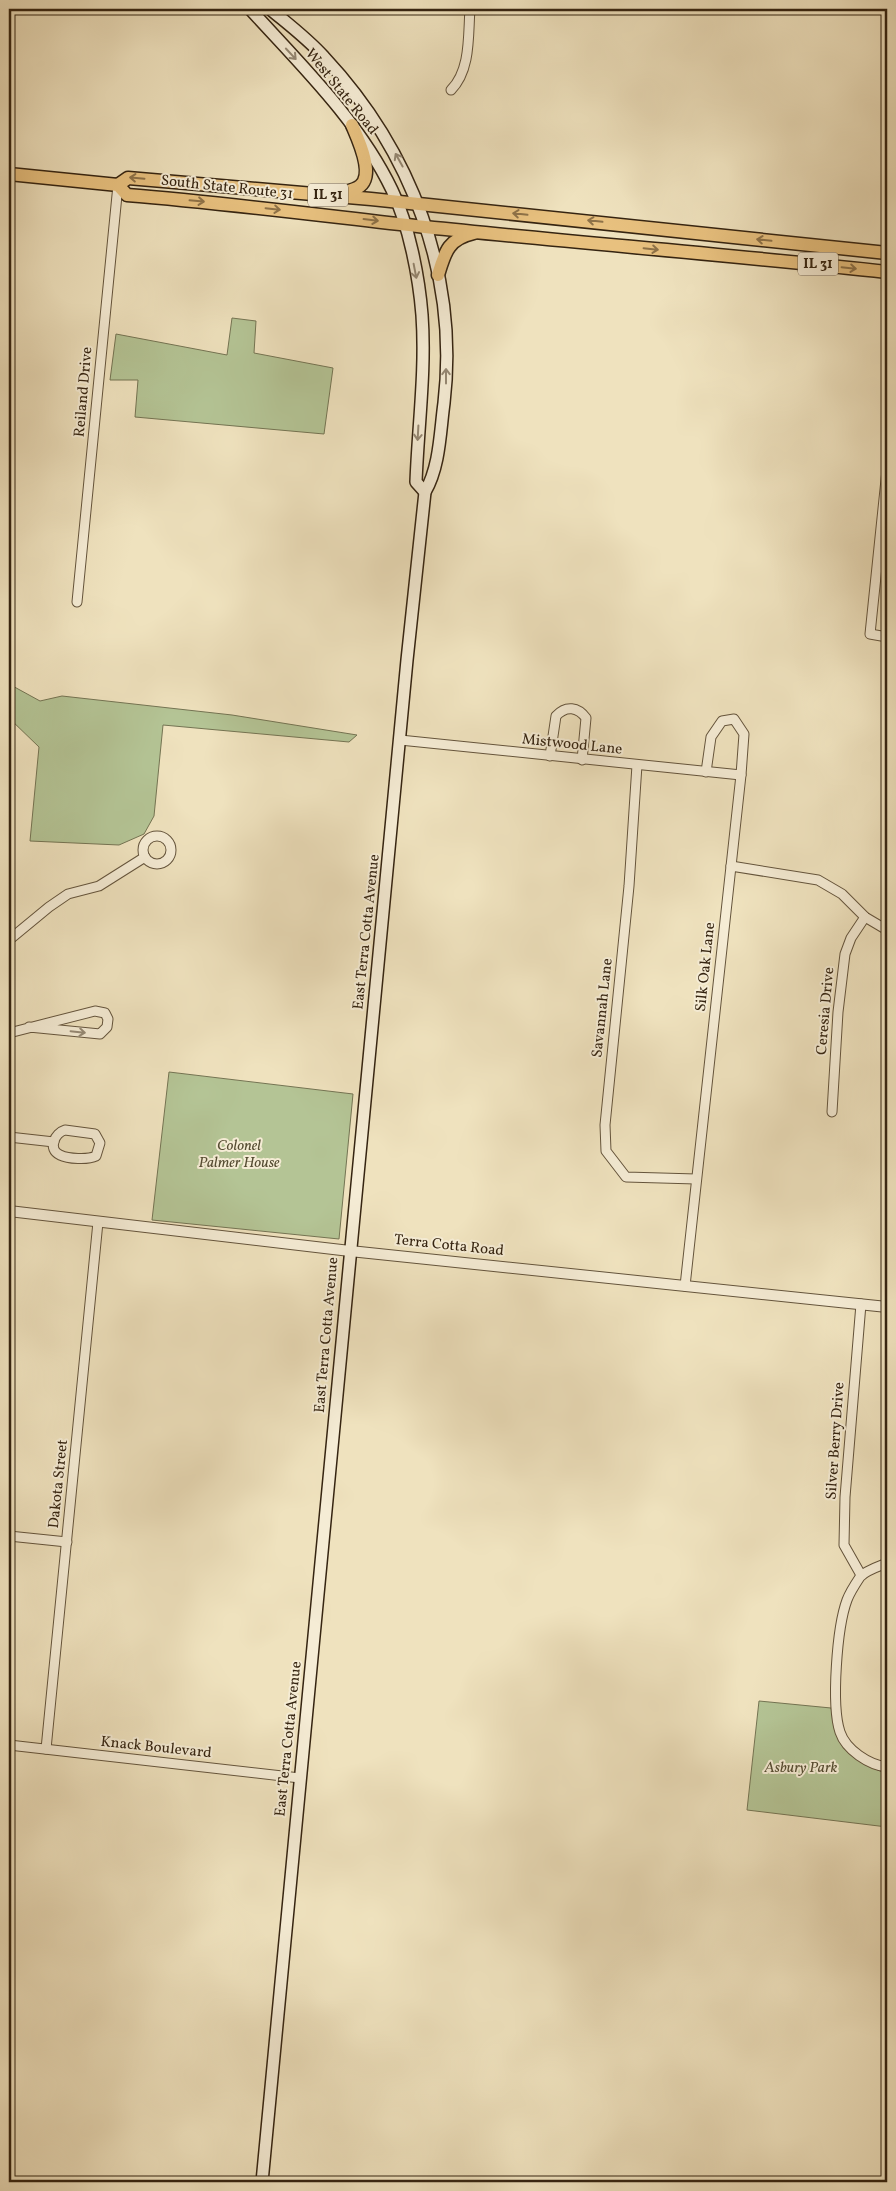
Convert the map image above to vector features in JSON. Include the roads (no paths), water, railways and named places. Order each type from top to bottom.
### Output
[{"type":"main road","name":"West State Road","points":[[250,9],[311,76],[352,126],[384,174],[396,202]]},
{"type":"main road","name":"West State Road","points":[[270,9],[323,56],[367,108],[379,125],[403,168],[418,205]]},
{"type":"main road","points":[[326,194],[351,191],[360,187],[364,182],[366,168],[364,156],[352,126]]},
{"type":"main road","name":"South State Route 31","points":[[9,174],[118,185],[128,178],[326,194]]},
{"type":"main road","name":"South State Route 31","points":[[118,185],[127,195],[404,224]]},
{"type":"main road","name":"IL 31","points":[[326,194],[887,253]]},
{"type":"main road","name":"East Terra Cotta Avenue","points":[[396,202],[404,224],[422,315],[423,356],[416,482],[425,492]]},
{"type":"main road","name":"East Terra Cotta Avenue","points":[[262,2182],[350,1251],[425,492],[432,481],[446,383],[445,330],[438,275],[418,205]]},
{"type":"main road","name":"IL 31","points":[[404,224],[887,272]]},
{"type":"main road","points":[[438,275],[444,256],[455,240],[479,231]]},
{"type":"street","points":[[451,90],[460,78],[465,65],[470,9]]},
{"type":"street","name":"Reiland Drive","points":[[77,602],[118,185]]},
{"type":"street","points":[[887,470],[870,634],[887,637]]},
{"type":"street","points":[[550,756],[556,716],[565,709],[571,708],[578,710],[586,718],[582,760]]},
{"type":"street","name":"Silk Oak Lane","points":[[685,1286],[741,775],[744,734],[734,719],[722,721],[710,737],[706,772]]},
{"type":"street","name":"Mistwood Lane","points":[[400,740],[741,775]]},
{"type":"street","name":"Savannah Lane","points":[[637,765],[629,886],[604,1125],[606,1151],[626,1177],[696,1179]]},
{"type":"street","points":[[9,940],[68,894],[99,886],[145,858]]},
{"type":"street","points":[[731,866],[818,880],[842,894],[865,917],[887,930]]},
{"type":"street","name":"Ceresia Drive","points":[[832,1112],[838,1012],[845,954],[851,938],[865,917]]},
{"type":"street","points":[[9,1033],[95,1011],[103,1012],[108,1019],[106,1030],[96,1034],[30,1028]]},
{"type":"street","points":[[65,1130],[93,1132],[97,1135],[100,1144],[98,1154],[90,1158],[60,1155],[54,1148],[54,1142],[57,1134],[65,1130]]},
{"type":"street","points":[[9,1137],[54,1142]]},
{"type":"street","name":"Terra Cotta Road","points":[[9,1212],[350,1251],[887,1307]]},
{"type":"street","name":"Dakota Street","points":[[46,1750],[98,1222]]},
{"type":"street","name":"Silver Berry Drive","points":[[861,1304],[845,1497],[844,1546],[862,1575]]},
{"type":"street","points":[[9,1536],[67,1542]]},
{"type":"street","points":[[887,1562],[862,1575],[847,1600],[841,1629],[836,1685],[836,1713],[840,1734],[853,1751],[878,1766],[887,1767]]},
{"type":"street","name":"Knack Boulevard","points":[[9,1745],[300,1778]]},
{"type":"park label","name":"Colonel Palmer House","points":[[239,1154]]},
{"type":"park label","name":"Asbury Park","points":[[801,1768]]}]
